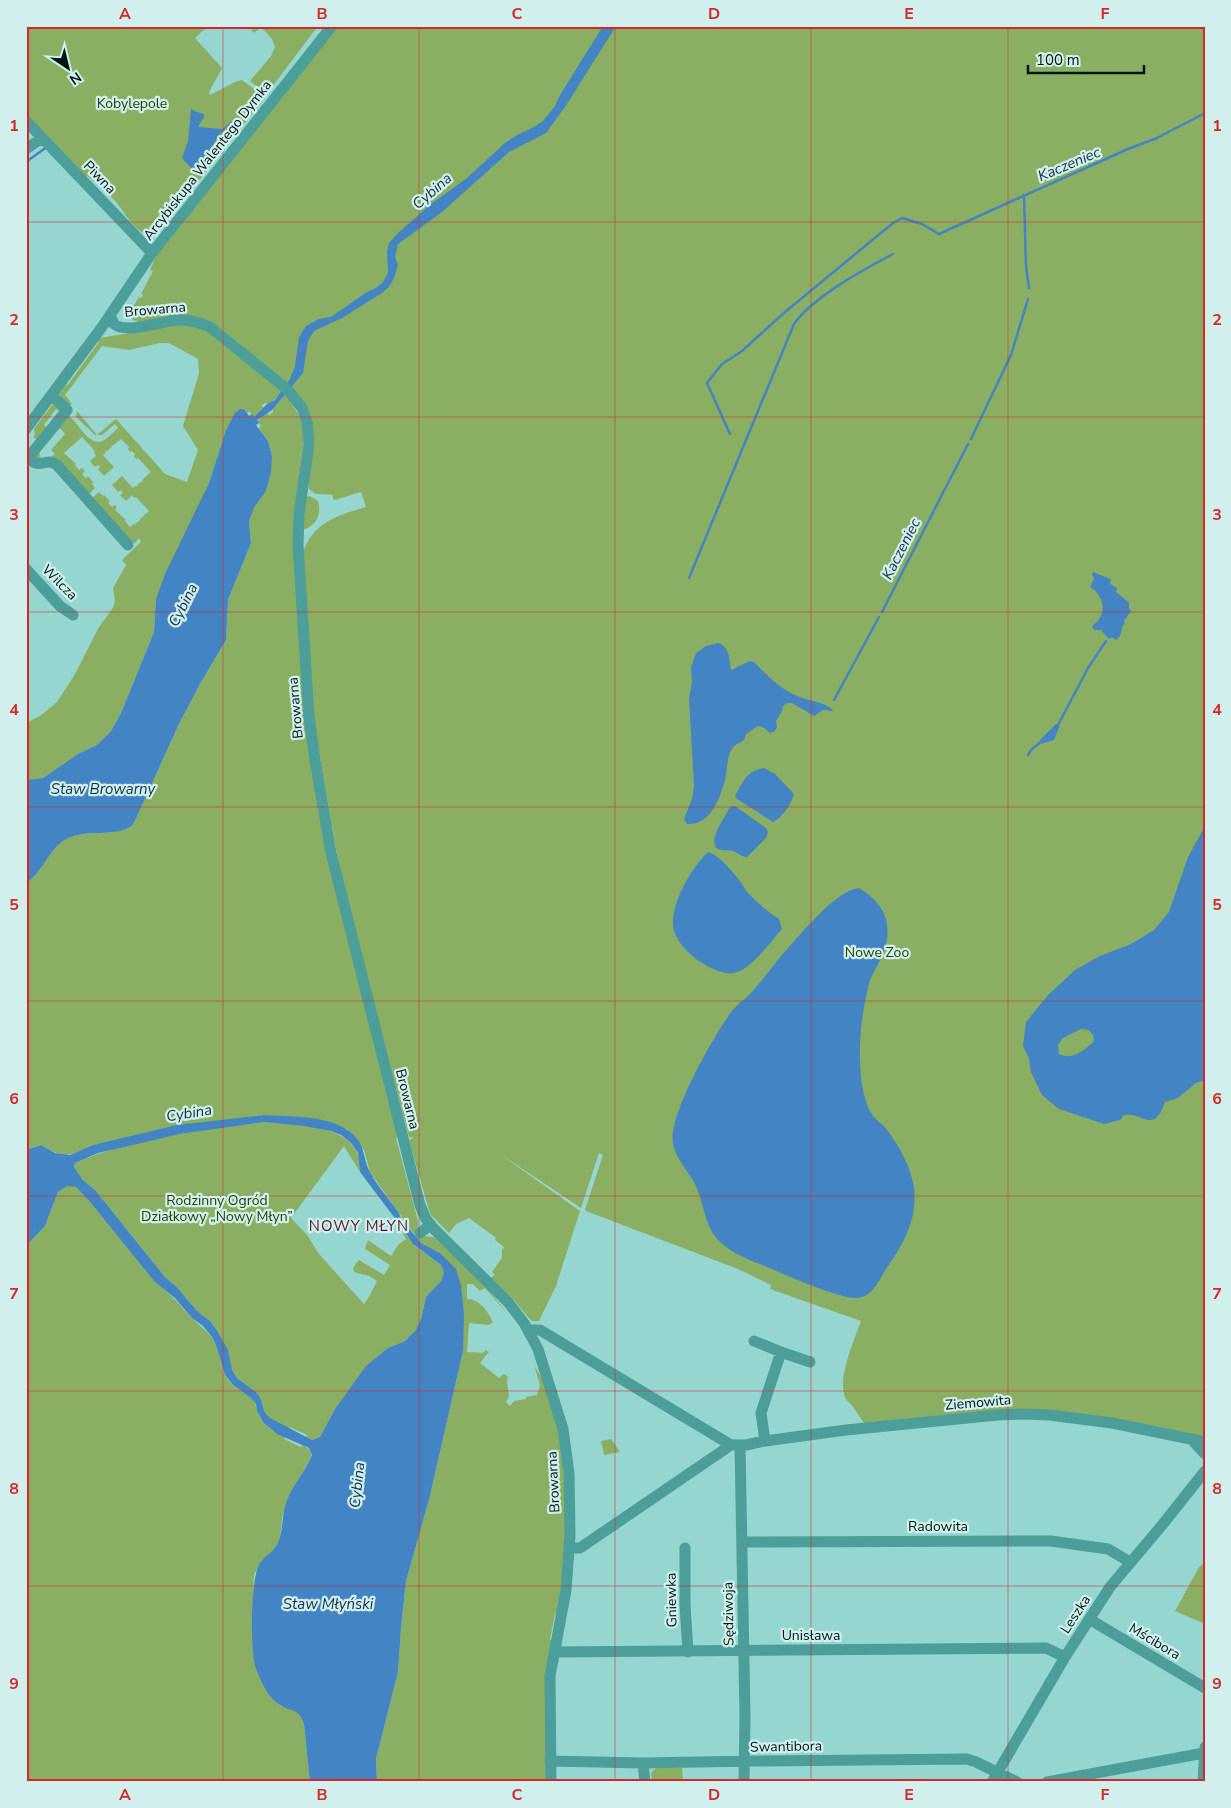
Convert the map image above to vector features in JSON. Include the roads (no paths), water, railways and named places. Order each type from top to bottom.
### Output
[{"type":"street","name":"Arcybiskupa Walentego Dymka","points":[[26,429],[110,315],[152,253],[332,26]]},
{"type":"street","name":"Piwna","points":[[26,121],[152,253]]},
{"type":"street","points":[[26,149],[42,138]]},
{"type":"street","name":"Browarna","points":[[110,315],[114,324],[124,329],[181,320],[196,322],[210,327],[277,380],[305,414],[309,444],[299,514],[298,545],[309,717],[326,825],[336,874],[420,1204],[430,1225],[508,1302],[528,1330],[538,1349],[565,1436],[570,1503],[570,1548],[566,1590],[554,1652],[550,1687],[551,1782]]},
{"type":"street","points":[[52,395],[67,410],[27,459],[34,464],[46,462],[57,465],[128,545]]},
{"type":"street","name":"Wilcza","points":[[26,568],[60,606],[73,615]]},
{"type":"street","points":[[420,1233],[430,1225]]},
{"type":"street","points":[[528,1330],[540,1330],[735,1445]]},
{"type":"street","points":[[754,1341],[810,1362]]},
{"type":"street","points":[[765,1441],[761,1413],[782,1352]]},
{"type":"street","name":"Ziemowita","points":[[570,1548],[580,1548],[735,1445],[846,1430],[1025,1414],[1112,1423],[1205,1442]]},
{"type":"street","points":[[1192,1440],[1205,1454]]},
{"type":"street","name":"Sędziwoja","points":[[735,1445],[742,1542],[744,1782]]},
{"type":"street","name":"Leszka","points":[[994,1777],[1065,1657],[1110,1587],[1203,1473],[1205,1463]]},
{"type":"street","name":"Radowita","points":[[742,1542],[1051,1541],[1108,1549],[1130,1562]]},
{"type":"street","name":"Gniewka","points":[[685,1548],[685,1605],[688,1652]]},
{"type":"street","name":"Mścibora","points":[[1089,1619],[1205,1688]]},
{"type":"street","name":"Unisława","points":[[554,1652],[1046,1648],[1065,1657]]},
{"type":"street","points":[[1202,1782],[1205,1747]]},
{"type":"street","points":[[1046,1782],[1204,1753]]},
{"type":"street","name":"Swantibora","points":[[550,1761],[644,1763],[967,1760],[976,1762],[994,1777],[1017,1782]]},
{"type":"street","points":[[644,1763],[645,1782]]},
{"type":"water","name":"Staw Browarny","points":[[603,26],[616,26],[567,104],[546,133],[509,152],[442,212],[398,244],[395,257],[398,265],[394,278],[389,287],[382,293],[342,318],[314,331],[308,341],[303,373],[272,410],[257,420],[259,423],[256,425],[268,441],[272,456],[271,472],[266,491],[254,508],[249,521],[251,543],[228,600],[226,640],[178,726],[133,825],[118,831],[82,834],[65,840],[54,850],[26,884],[26,780],[43,778],[78,754],[97,745],[111,731],[121,713],[154,632],[156,599],[165,574],[209,483],[226,430],[235,413],[240,409],[245,410],[249,416],[252,414],[254,417],[267,404],[275,400],[290,379],[295,366],[299,337],[306,326],[319,319],[331,317],[383,282],[388,273],[387,252],[389,243],[398,233],[431,204],[467,178],[505,143],[543,121],[555,106]]},
{"type":"water","points":[[191,108],[204,114],[198,127],[222,129],[236,118],[219,135],[198,169],[192,169],[182,158],[188,141]]},
{"type":"water","points":[[1093,572],[1111,579],[1110,584],[1117,588],[1116,592],[1129,602],[1131,611],[1124,621],[1125,624],[1120,636],[1116,640],[1112,637],[1109,639],[1101,630],[1094,630],[1092,626],[1100,617],[1103,606],[1099,596],[1090,587],[1094,579]]},
{"type":"water","points":[[718,643],[727,650],[731,670],[750,661],[754,662],[782,688],[833,710],[823,710],[814,716],[792,703],[787,703],[783,706],[776,721],[777,727],[775,731],[770,733],[758,726],[746,734],[744,740],[731,750],[723,787],[713,810],[702,821],[687,824],[684,819],[692,799],[694,786],[689,699],[692,682],[691,667],[696,653],[706,646]]},
{"type":"water","points":[[1056,724],[1060,725],[1054,740],[1041,744],[1040,740]]},
{"type":"water","points":[[764,768],[775,774],[794,794],[786,810],[773,822],[735,796],[749,774]]},
{"type":"water","points":[[735,806],[766,828],[768,832],[766,838],[747,857],[733,851],[720,850],[715,846],[715,835],[718,829],[730,807]]},
{"type":"water","points":[[1205,826],[1205,1080],[1196,1083],[1178,1098],[1165,1102],[1157,1118],[1152,1120],[1124,1115],[1120,1120],[1104,1124],[1059,1109],[1042,1095],[1031,1072],[1029,1058],[1023,1046],[1026,1022],[1048,995],[1075,970],[1100,956],[1131,944],[1154,930],[1169,912],[1188,857]],"holes":[[[1084,1029],[1089,1030],[1093,1035],[1094,1041],[1078,1054],[1069,1056],[1059,1054],[1058,1045],[1063,1038]]]},
{"type":"water","points":[[708,852],[717,856],[740,881],[746,891],[779,919],[782,929],[754,961],[747,967],[734,973],[717,971],[697,960],[679,941],[674,930],[674,915],[679,895],[696,866]]},
{"type":"water","points":[[859,888],[868,894],[881,908],[885,916],[888,933],[883,954],[869,984],[864,1010],[860,1055],[862,1086],[866,1103],[874,1118],[885,1127],[898,1145],[907,1163],[915,1196],[908,1230],[900,1247],[872,1291],[856,1298],[839,1295],[790,1277],[744,1258],[720,1242],[709,1226],[696,1186],[675,1150],[673,1131],[684,1097],[702,1059],[729,1015],[759,984],[817,916],[839,897]]},
{"type":"water","name":"Staw Młyński","points":[[264,1115],[315,1118],[339,1125],[350,1132],[360,1144],[373,1178],[399,1213],[401,1219],[397,1221],[360,1172],[358,1153],[351,1143],[341,1135],[331,1131],[304,1126],[264,1122],[180,1134],[98,1153],[75,1163],[74,1167],[83,1180],[95,1190],[165,1277],[176,1286],[196,1310],[210,1321],[228,1350],[232,1370],[237,1378],[260,1397],[265,1413],[270,1418],[312,1440],[320,1437],[335,1409],[366,1366],[388,1348],[405,1341],[416,1330],[421,1319],[426,1297],[441,1281],[444,1273],[441,1265],[413,1244],[403,1229],[407,1226],[421,1243],[440,1253],[456,1269],[461,1285],[464,1314],[463,1351],[429,1500],[406,1581],[398,1672],[376,1759],[377,1782],[310,1782],[302,1719],[298,1713],[277,1703],[269,1695],[254,1661],[252,1616],[254,1583],[257,1571],[260,1563],[273,1550],[279,1540],[286,1503],[312,1455],[309,1448],[277,1434],[263,1422],[257,1411],[256,1404],[233,1385],[225,1375],[212,1337],[175,1298],[155,1282],[76,1187],[67,1186],[58,1192],[45,1226],[26,1246],[26,1150],[41,1145],[55,1153],[70,1155],[93,1145],[177,1125]]},
{"type":"waterway","points":[[730,434],[707,383],[722,364],[742,351],[785,312],[893,223],[902,218],[922,224],[939,234],[1128,149],[1157,138],[1205,113]]},
{"type":"waterway","points":[[26,162],[44,149]]},
{"type":"waterway","name":"Kaczeniec","points":[[1024,195],[1026,266],[1029,288]]},
{"type":"waterway","points":[[689,578],[794,324],[802,314],[826,294],[893,254]]},
{"type":"waterway","name":"Kaczeniec","points":[[971,439],[1011,355],[1028,299]]},
{"type":"waterway","name":"Kaczeniec","points":[[882,612],[968,444]]},
{"type":"waterway","name":"Kaczeniec","points":[[834,700],[879,617]]},
{"type":"waterway","points":[[1057,727],[1088,668],[1106,641]]},
{"type":"waterway","points":[[1028,755],[1042,741]]},
{"type":"district","name":"NOWY MŁYN","points":[[359,1226]]},
{"type":"park label","name":"Kobylepole","points":[[132,103]]},
{"type":"park label","name":"Nowe Zoo","points":[[877,952]]},
{"type":"park label","name":"Rodzinny Ogród Działkowy „Nowy Młyn”","points":[[217,1208]]},
{"type":"water label","name":"Cybina","points":[[432,191]]},
{"type":"water label","name":"Cybina","points":[[183,605]]},
{"type":"water label","name":"Cybina","points":[[189,1113]]},
{"type":"water label","name":"Cybina","points":[[357,1485]]}]
